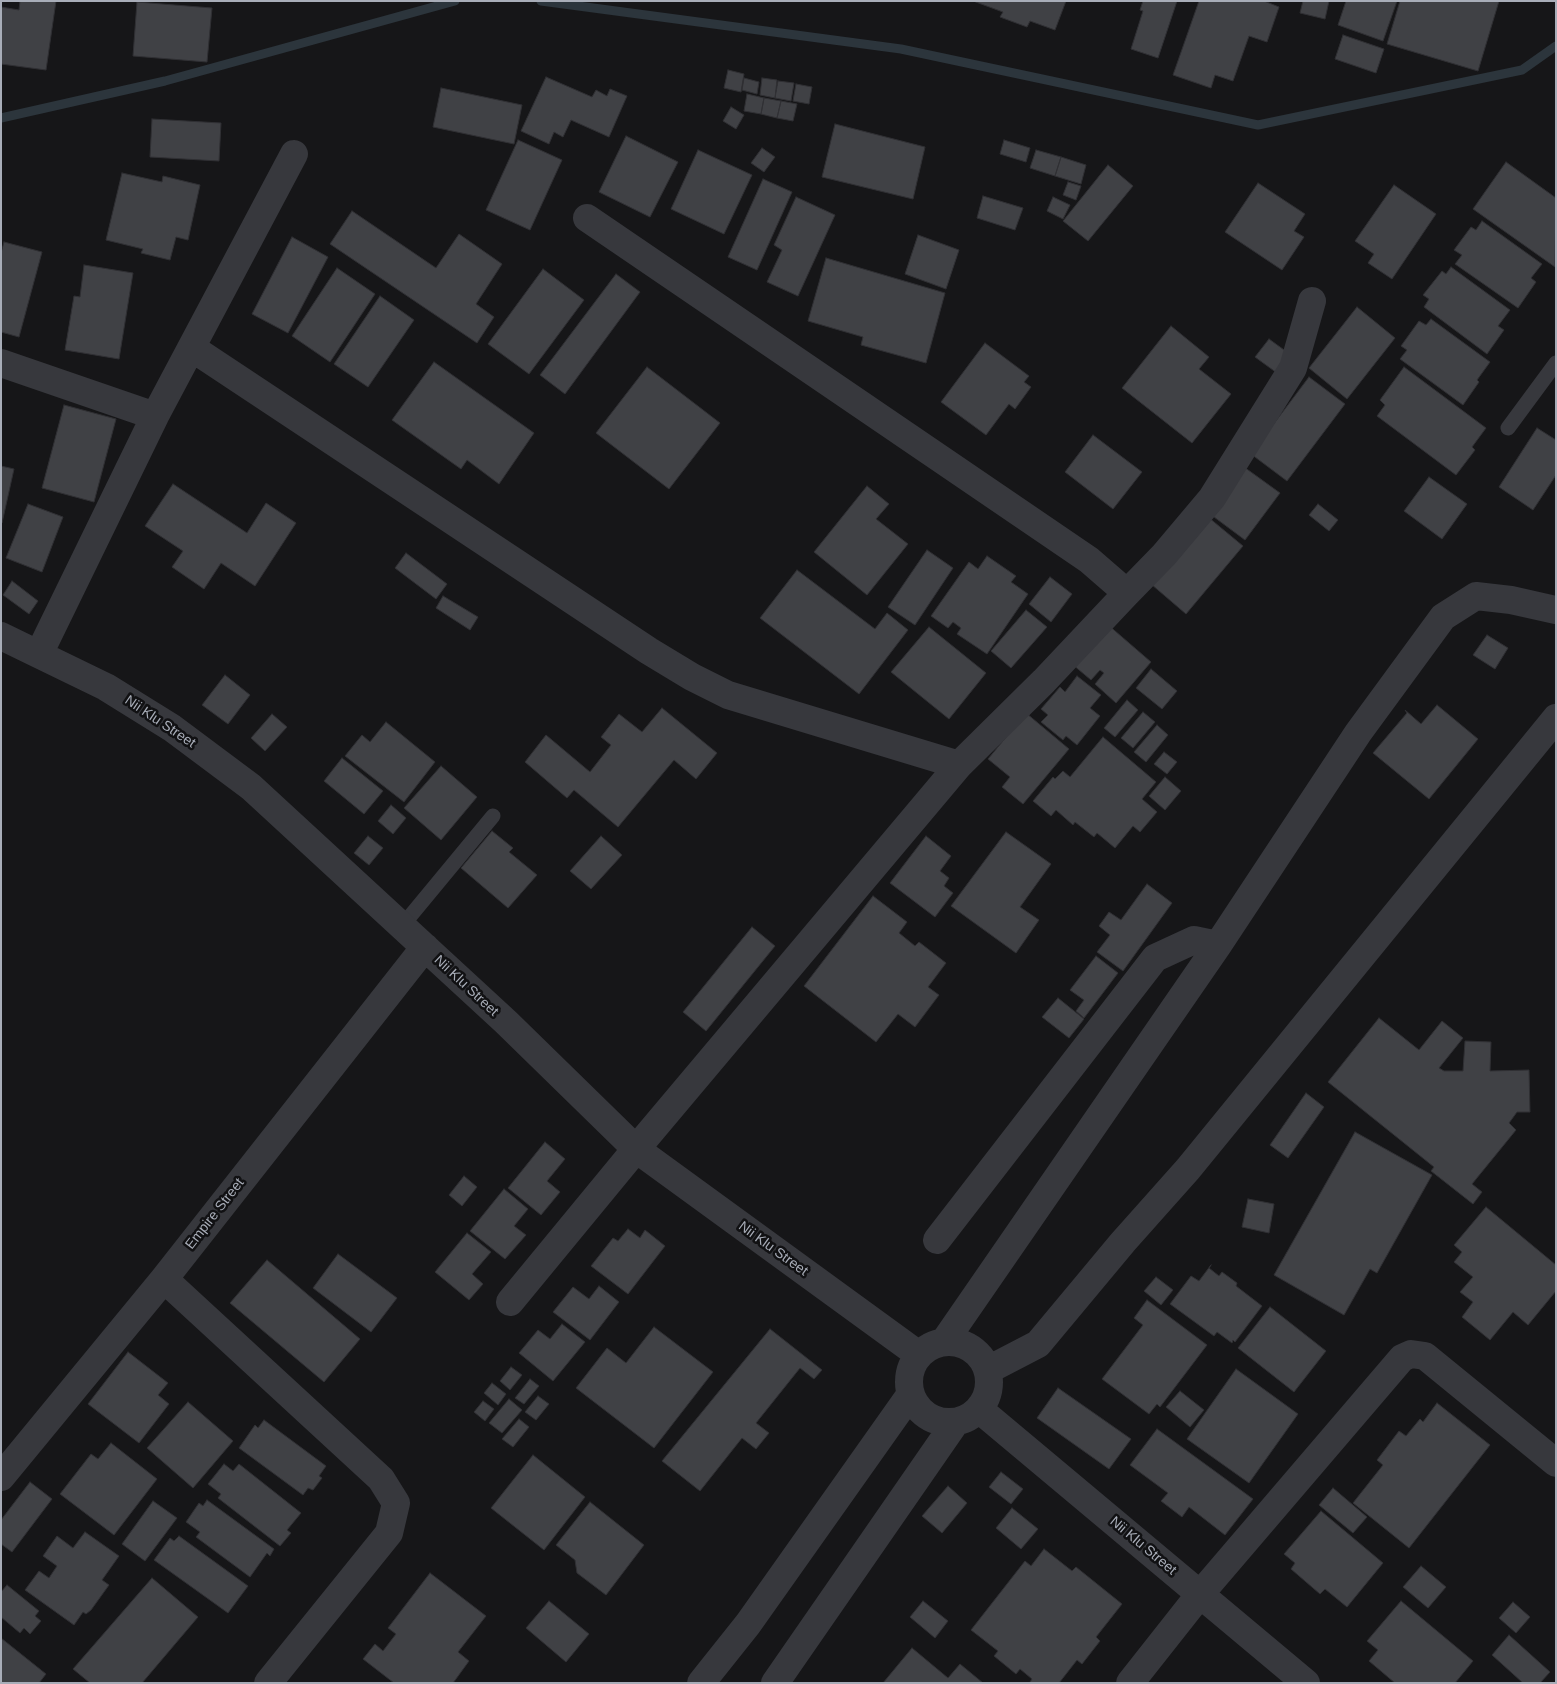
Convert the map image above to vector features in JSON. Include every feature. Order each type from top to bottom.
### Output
[{"type":"street","points":[[39,654],[155,416],[294,154]]},
{"type":"street","points":[[587,218],[1089,560],[1128,593]]},
{"type":"street","points":[[510,1302],[959,765],[1044,681],[1128,593],[1164,555],[1212,498],[1293,368],[1312,301]]},
{"type":"street","points":[[192,348],[649,651],[692,677],[728,695],[959,765]]},
{"type":"street","points":[[1,363],[155,416]]},
{"type":"street","points":[[944,1342],[1218,945],[1358,733],[1443,616],[1476,596],[1510,600],[1556,610]]},
{"type":"street","name":"Nii Klu Street","points":[[1,636],[106,687],[172,728],[251,787],[506,1022],[636,1149],[919,1355]]},
{"type":"street","points":[[988,1370],[1038,1344],[1123,1242],[1188,1169],[1556,718]]},
{"type":"street","points":[[937,1240],[1156,958],[1194,940],[1218,945]]},
{"type":"street","name":"Empire Street","points":[[1,1477],[164,1279],[424,947]]},
{"type":"street","points":[[164,1279],[382,1479],[396,1503],[389,1533],[268,1683]]},
{"type":"street","points":[[944,1342],[958,1342],[971,1348],[982,1357],[988,1370],[990,1384],[987,1398],[980,1410],[968,1419],[955,1423],[941,1422],[928,1417],[917,1407],[910,1395],[908,1381],[911,1366],[919,1355],[930,1346],[944,1342]]},
{"type":"street","points":[[1130,1683],[1201,1594],[1402,1358],[1412,1354],[1425,1356],[1556,1463]]},
{"type":"street","points":[[700,1683],[748,1624],[910,1395]]},
{"type":"street","name":"Nii Klu Street","points":[[980,1410],[1306,1683]]},
{"type":"street","points":[[775,1683],[955,1423]]},
{"type":"lane","points":[[1508,428],[1556,363]]},
{"type":"lane","points":[[402,926],[493,816]]},
{"type":"building","points":[[20,1],[56,1],[46,70],[1,64],[1,7],[19,10]]},
{"type":"building","points":[[973,1],[1066,1],[1055,30],[1030,21],[1027,27],[1000,17],[1003,12]]},
{"type":"building","points":[[1143,1],[1177,1],[1158,58],[1131,49],[1143,11],[1140,10]]},
{"type":"building","points":[[1199,1],[1264,1],[1279,7],[1267,42],[1249,36],[1233,81],[1215,75],[1211,88],[1173,75]]},
{"type":"building","points":[[1303,1],[1329,1],[1325,19],[1300,13]]},
{"type":"building","points":[[1346,1],[1397,1],[1383,41],[1338,25]]},
{"type":"building","points":[[1400,1],[1499,1],[1478,71],[1387,44]]},
{"type":"building","points":[[137,2],[212,8],[207,62],[133,56]]},
{"type":"building","points":[[1343,35],[1384,49],[1376,73],[1335,59]]},
{"type":"building","points":[[728,70],[744,74],[741,92],[724,88]]},
{"type":"building","points":[[546,77],[592,97],[596,90],[607,96],[610,89],[627,96],[609,137],[571,120],[563,137],[554,132],[549,144],[521,131]]},
{"type":"building","points":[[744,78],[759,82],[757,94],[742,90]]},
{"type":"building","points":[[762,78],[777,80],[775,98],[760,95]]},
{"type":"building","points":[[778,81],[794,83],[791,101],[775,98]]},
{"type":"building","points":[[796,84],[812,87],[809,104],[793,101]]},
{"type":"building","points":[[441,88],[522,105],[514,144],[433,127]]},
{"type":"building","points":[[747,94],[764,98],[761,114],[744,111]]},
{"type":"building","points":[[764,98],[781,101],[777,118],[761,114]]},
{"type":"building","points":[[781,101],[797,104],[793,121],[777,118]]},
{"type":"building","points":[[731,107],[744,115],[736,129],[723,121]]},
{"type":"building","points":[[152,119],[221,123],[219,161],[150,157]]},
{"type":"building","points":[[835,124],[925,147],[913,199],[822,177]]},
{"type":"building","points":[[626,136],[678,162],[650,217],[599,192]]},
{"type":"building","points":[[518,140],[562,160],[530,230],[486,210]]},
{"type":"building","points":[[1004,140],[1030,148],[1026,162],[1000,154]]},
{"type":"building","points":[[762,148],[775,157],[764,172],[751,163]]},
{"type":"building","points":[[698,150],[752,175],[724,234],[671,209]]},
{"type":"building","points":[[1036,150],[1061,157],[1055,176],[1030,168]]},
{"type":"building","points":[[1061,157],[1086,165],[1081,184],[1055,176]]},
{"type":"building","points":[[1506,162],[1556,198],[1555,267],[1473,209]]},
{"type":"building","points":[[1108,165],[1133,186],[1088,241],[1063,221]]},
{"type":"building","points":[[122,173],[162,182],[163,176],[200,185],[188,240],[176,237],[170,260],[141,253],[143,249],[106,240]]},
{"type":"building","points":[[763,179],[792,192],[757,270],[728,257]]},
{"type":"building","points":[[1068,182],[1081,186],[1076,200],[1063,195]]},
{"type":"building","points":[[1258,183],[1305,214],[1294,231],[1304,237],[1282,270],[1225,232]]},
{"type":"building","points":[[1394,185],[1436,214],[1392,279],[1368,263],[1374,254],[1355,241]]},
{"type":"building","points":[[983,196],[1023,208],[1015,230],[977,218]]},
{"type":"building","points":[[796,197],[835,215],[798,296],[767,282],[782,250],[774,245]]},
{"type":"building","points":[[1053,197],[1070,205],[1063,219],[1047,211]]},
{"type":"building","points":[[352,211],[436,268],[459,234],[502,264],[476,304],[494,317],[477,343],[330,244]]},
{"type":"building","points":[[1482,221],[1542,264],[1531,278],[1536,282],[1518,308],[1455,264],[1462,255],[1454,250],[1471,227],[1476,230]]},
{"type":"building","points":[[918,235],[959,250],[946,289],[905,274]]},
{"type":"building","points":[[292,237],[328,257],[288,333],[252,314]]},
{"type":"building","points":[[4,242],[42,252],[19,337],[1,332],[1,253]]},
{"type":"building","points":[[826,258],[945,293],[926,363],[861,345],[863,337],[808,321]]},
{"type":"building","points":[[84,265],[133,273],[119,359],[65,350],[74,296],[80,297]]},
{"type":"building","points":[[1451,267],[1510,310],[1498,326],[1504,330],[1487,354],[1424,307],[1429,299],[1423,295],[1442,271],[1446,274]]},
{"type":"building","points":[[337,268],[375,294],[330,362],[292,336]]},
{"type":"building","points":[[543,269],[584,300],[529,374],[488,344]]},
{"type":"building","points":[[616,274],[640,292],[565,394],[540,375]]},
{"type":"building","points":[[380,296],[414,320],[368,387],[334,364]]},
{"type":"building","points":[[1357,307],[1395,338],[1347,399],[1309,368]]},
{"type":"building","points":[[1431,319],[1490,362],[1463,405],[1400,359],[1407,350],[1401,346],[1419,321],[1426,325]]},
{"type":"building","points":[[1171,326],[1209,357],[1199,369],[1231,394],[1192,443],[1122,388]]},
{"type":"building","points":[[1269,339],[1291,355],[1277,373],[1255,357]]},
{"type":"building","points":[[985,343],[1029,376],[1024,382],[1031,387],[1015,409],[1009,404],[986,435],[941,402]]},
{"type":"building","points":[[434,362],[534,433],[499,484],[467,460],[461,469],[392,420]]},
{"type":"building","points":[[647,367],[720,423],[669,489],[596,433]]},
{"type":"building","points":[[1404,367],[1486,428],[1472,447],[1475,450],[1456,475],[1377,416],[1385,405],[1380,400]]},
{"type":"building","points":[[1309,377],[1345,404],[1287,481],[1251,454]]},
{"type":"building","points":[[64,405],[116,419],[94,502],[42,488]]},
{"type":"building","points":[[1537,428],[1556,440],[1556,475],[1533,510],[1499,487]]},
{"type":"building","points":[[1093,435],[1142,472],[1113,509],[1065,472]]},
{"type":"building","points":[[1,466],[14,469],[2,523],[1,523]]},
{"type":"building","points":[[1244,467],[1280,493],[1245,540],[1210,514]]},
{"type":"building","points":[[1429,477],[1467,504],[1442,539],[1404,511]]},
{"type":"building","points":[[173,484],[247,533],[266,503],[296,523],[255,586],[221,563],[204,589],[172,567],[183,551],[145,526]]},
{"type":"building","points":[[867,486],[889,504],[876,519],[908,544],[867,595],[814,552]]},
{"type":"building","points":[[28,504],[63,517],[42,572],[6,558]]},
{"type":"building","points":[[1318,504],[1338,520],[1329,531],[1309,515]]},
{"type":"building","points":[[1208,517],[1243,546],[1186,614],[1151,584]]},
{"type":"building","points":[[927,550],[953,568],[915,625],[888,607]]},
{"type":"building","points":[[406,553],[447,584],[436,599],[395,568]]},
{"type":"building","points":[[987,556],[1016,576],[1011,582],[1028,594],[987,654],[957,634],[961,628],[953,622],[948,628],[931,616],[969,562],[978,569]]},
{"type":"building","points":[[797,570],[875,629],[887,613],[908,630],[859,694],[760,618]]},
{"type":"building","points":[[1050,577],[1072,594],[1051,622],[1029,604]]},
{"type":"building","points":[[12,581],[38,601],[29,614],[3,595]]},
{"type":"building","points":[[443,596],[478,617],[470,630],[436,608]]},
{"type":"building","points":[[1026,610],[1047,627],[1011,668],[991,651]]},
{"type":"building","points":[[1107,624],[1151,662],[1116,703],[1095,684],[1104,673],[1100,670],[1091,680],[1072,664]]},
{"type":"building","points":[[929,627],[986,673],[949,719],[891,672]]},
{"type":"building","points":[[1487,635],[1508,648],[1495,669],[1473,655]]},
{"type":"building","points":[[1151,669],[1177,691],[1162,709],[1136,688]]},
{"type":"building","points":[[225,675],[250,695],[228,724],[202,705]]},
{"type":"building","points":[[1077,676],[1101,695],[1090,708],[1100,716],[1077,745],[1066,736],[1063,740],[1041,722],[1048,715],[1041,709],[1060,687],[1065,692]]},
{"type":"building","points":[[1127,700],[1138,710],[1115,737],[1104,728]]},
{"type":"building","points":[[1437,705],[1478,739],[1429,799],[1373,753],[1407,713],[1405,710],[1421,724]]},
{"type":"building","points":[[662,708],[717,753],[696,779],[674,760],[618,827],[574,790],[567,798],[525,762],[546,735],[590,772],[611,745],[601,737],[619,714],[642,732]]},
{"type":"building","points":[[1143,712],[1155,722],[1133,748],[1121,738]]},
{"type":"building","points":[[1026,713],[1069,749],[1023,804],[1002,787],[1010,777],[988,759]]},
{"type":"building","points":[[272,714],[287,727],[265,751],[251,738]]},
{"type":"building","points":[[386,722],[435,762],[404,802],[345,756],[362,735],[370,742]]},
{"type":"building","points":[[1157,725],[1168,735],[1146,762],[1134,752]]},
{"type":"building","points":[[1103,737],[1156,782],[1142,799],[1157,812],[1140,832],[1133,826],[1115,848],[1097,833],[1094,837],[1075,822],[1073,825],[1056,810],[1051,816],[1033,801],[1053,777],[1055,779],[1063,771],[1070,777]]},
{"type":"building","points":[[1164,752],[1177,762],[1167,774],[1154,764]]},
{"type":"building","points":[[342,758],[383,791],[364,814],[324,781]]},
{"type":"building","points":[[441,766],[477,797],[441,840],[404,808]]},
{"type":"building","points":[[1165,777],[1181,791],[1165,810],[1149,796]]},
{"type":"building","points":[[391,805],[406,818],[393,834],[378,821]]},
{"type":"building","points":[[492,831],[513,848],[509,852],[537,875],[508,908],[461,868]]},
{"type":"building","points":[[1006,832],[1051,864],[1020,907],[1039,920],[1016,953],[951,906]]},
{"type":"building","points":[[368,836],[383,848],[369,865],[354,853]]},
{"type":"building","points":[[601,836],[622,855],[591,889],[570,871]]},
{"type":"building","points":[[926,836],[951,856],[940,871],[949,878],[944,886],[953,893],[935,917],[890,883]]},
{"type":"building","points":[[1147,884],[1172,903],[1123,971],[1097,952],[1110,935],[1099,926],[1109,912],[1121,920]]},
{"type":"building","points":[[873,896],[907,922],[899,933],[915,946],[919,942],[946,963],[928,987],[939,995],[915,1027],[898,1014],[876,1042],[804,986]]},
{"type":"building","points":[[752,927],[775,946],[706,1031],[683,1012]]},
{"type":"building","points":[[1096,956],[1118,973],[1084,1018],[1076,1011],[1084,1000],[1070,990]]},
{"type":"building","points":[[1058,998],[1084,1019],[1069,1038],[1042,1017]]},
{"type":"building","points":[[1379,1018],[1419,1050],[1442,1021],[1463,1038],[1439,1068],[1444,1071],[1463,1071],[1465,1041],[1491,1042],[1490,1071],[1529,1070],[1530,1112],[1517,1112],[1509,1123],[1516,1130],[1472,1184],[1482,1192],[1473,1204],[1431,1171],[1434,1167],[1328,1082]]},
{"type":"building","points":[[1306,1093],[1324,1107],[1288,1158],[1270,1145]]},
{"type":"building","points":[[1355,1132],[1432,1175],[1377,1273],[1370,1269],[1344,1315],[1274,1275]]},
{"type":"building","points":[[545,1142],[565,1159],[547,1181],[560,1192],[541,1215],[508,1188]]},
{"type":"building","points":[[464,1176],[477,1187],[462,1206],[449,1195]]},
{"type":"building","points":[[504,1189],[528,1209],[514,1226],[526,1235],[505,1259],[470,1231]]},
{"type":"building","points":[[1248,1199],[1274,1204],[1269,1233],[1242,1227]]},
{"type":"building","points":[[1486,1207],[1556,1265],[1556,1291],[1528,1325],[1513,1312],[1490,1340],[1462,1317],[1473,1302],[1460,1292],[1473,1277],[1454,1262],[1462,1252],[1454,1245]]},
{"type":"building","points":[[628,1229],[640,1238],[645,1230],[665,1246],[628,1294],[591,1266],[613,1238],[618,1241]]},
{"type":"building","points":[[467,1233],[491,1252],[472,1274],[483,1284],[469,1300],[435,1272]]},
{"type":"building","points":[[338,1254],[397,1298],[371,1332],[313,1288]]},
{"type":"building","points":[[267,1260],[360,1339],[324,1382],[230,1303]]},
{"type":"building","points":[[1211,1265],[1209,1268],[1219,1276],[1222,1272],[1237,1283],[1236,1286],[1262,1306],[1235,1342],[1233,1340],[1232,1343],[1217,1332],[1214,1336],[1170,1304],[1191,1276],[1199,1281]]},
{"type":"building","points":[[1156,1277],[1173,1290],[1161,1305],[1144,1291]]},
{"type":"building","points":[[599,1286],[619,1302],[590,1340],[553,1312],[573,1287],[589,1299]]},
{"type":"building","points":[[1147,1300],[1207,1345],[1160,1407],[1157,1404],[1149,1414],[1102,1379],[1143,1325],[1134,1318]]},
{"type":"building","points":[[1270,1307],[1326,1351],[1294,1392],[1238,1348]]},
{"type":"building","points":[[562,1324],[585,1342],[553,1381],[519,1353],[538,1330],[550,1339]]},
{"type":"building","points":[[654,1327],[713,1372],[654,1448],[576,1388],[607,1348],[626,1363]]},
{"type":"building","points":[[770,1329],[822,1370],[814,1379],[800,1368],[756,1423],[769,1433],[756,1449],[742,1438],[700,1491],[662,1461]]},
{"type":"building","points":[[128,1352],[168,1383],[158,1395],[169,1404],[139,1443],[88,1404]]},
{"type":"building","points":[[511,1367],[522,1375],[510,1390],[500,1381]]},
{"type":"building","points":[[1236,1369],[1298,1414],[1249,1483],[1187,1439]]},
{"type":"building","points":[[530,1379],[539,1386],[524,1404],[515,1398]]},
{"type":"building","points":[[492,1383],[506,1394],[498,1405],[484,1393]]},
{"type":"building","points":[[1058,1388],[1131,1439],[1109,1469],[1037,1418]]},
{"type":"building","points":[[1180,1391],[1204,1410],[1190,1427],[1166,1407]]},
{"type":"building","points":[[538,1396],[549,1404],[536,1420],[525,1412]]},
{"type":"building","points":[[509,1399],[522,1410],[502,1433],[489,1423]]},
{"type":"building","points":[[483,1401],[494,1409],[485,1421],[474,1412]]},
{"type":"building","points":[[188,1402],[233,1441],[193,1488],[147,1448]]},
{"type":"building","points":[[1437,1403],[1490,1445],[1409,1548],[1353,1503],[1383,1465],[1377,1460],[1399,1431],[1406,1436],[1420,1419],[1423,1422]]},
{"type":"building","points":[[519,1419],[529,1427],[513,1447],[502,1439]]},
{"type":"building","points":[[264,1420],[326,1466],[319,1476],[322,1478],[313,1490],[308,1488],[303,1495],[239,1448],[255,1425],[258,1428]]},
{"type":"building","points":[[1157,1429],[1253,1499],[1225,1535],[1189,1507],[1182,1517],[1161,1501],[1168,1493],[1130,1465]]},
{"type":"building","points":[[111,1443],[157,1479],[114,1535],[60,1494],[91,1454],[98,1459]]},
{"type":"building","points":[[533,1455],[585,1497],[544,1550],[491,1508]]},
{"type":"building","points":[[224,1464],[233,1471],[239,1464],[301,1513],[287,1530],[291,1533],[280,1546],[218,1498],[221,1494],[208,1484]]},
{"type":"building","points":[[1001,1472],[1023,1489],[1011,1504],[989,1487]]},
{"type":"building","points":[[30,1482],[52,1499],[12,1552],[1,1544],[1,1520]]},
{"type":"building","points":[[948,1486],[967,1503],[942,1533],[922,1516]]},
{"type":"building","points":[[1333,1488],[1367,1517],[1353,1533],[1319,1505]]},
{"type":"building","points":[[207,1500],[274,1549],[270,1556],[267,1553],[250,1577],[196,1537],[200,1532],[186,1522],[199,1503],[203,1506]]},
{"type":"building","points":[[153,1501],[177,1518],[145,1561],[122,1544]]},
{"type":"building","points":[[590,1502],[644,1545],[606,1595],[577,1573],[575,1560],[556,1545]]},
{"type":"building","points":[[1012,1508],[1038,1529],[1021,1549],[996,1528]]},
{"type":"building","points":[[1321,1511],[1383,1563],[1347,1607],[1325,1589],[1320,1594],[1291,1569],[1295,1563],[1284,1554]]},
{"type":"building","points":[[85,1532],[119,1556],[102,1580],[109,1585],[91,1610],[86,1614],[83,1612],[74,1625],[25,1590],[39,1571],[49,1578],[57,1566],[43,1556],[57,1536],[73,1548]]},
{"type":"building","points":[[179,1536],[248,1586],[228,1613],[154,1560],[170,1538],[174,1541]]},
{"type":"building","points":[[1044,1549],[1072,1571],[1076,1567],[1122,1604],[1096,1637],[1100,1641],[1082,1664],[1077,1660],[1059,1683],[1031,1683],[1032,1679],[1020,1669],[1016,1674],[994,1656],[998,1651],[971,1630],[1025,1561],[1031,1566]]},
{"type":"building","points":[[1421,1566],[1446,1587],[1428,1608],[1403,1587]]},
{"type":"building","points":[[430,1573],[486,1616],[458,1652],[469,1661],[453,1683],[394,1683],[363,1659],[375,1644],[383,1651],[396,1634],[388,1628]]},
{"type":"building","points":[[152,1578],[198,1617],[142,1683],[90,1683],[73,1669]]},
{"type":"building","points":[[7,1585],[39,1611],[35,1616],[41,1621],[30,1634],[24,1628],[20,1633],[1,1617],[1,1592]]},
{"type":"building","points":[[549,1601],[589,1634],[566,1662],[526,1628]]},
{"type":"building","points":[[923,1601],[948,1621],[935,1638],[910,1617]]},
{"type":"building","points":[[1401,1601],[1473,1661],[1455,1683],[1395,1683],[1369,1661],[1378,1650],[1367,1641]]},
{"type":"building","points":[[1513,1602],[1530,1617],[1516,1633],[1499,1618]]},
{"type":"building","points":[[1509,1635],[1550,1672],[1540,1683],[1523,1683],[1492,1655]]},
{"type":"building","points":[[1,1638],[46,1674],[39,1683],[1,1683]]},
{"type":"building","points":[[912,1648],[948,1678],[960,1664],[983,1683],[883,1683]]},
{"type":"waterway","points":[[1,118],[165,81],[455,1]]},
{"type":"waterway","points":[[541,1],[901,49],[1258,125],[1522,70],[1556,46]]}]
